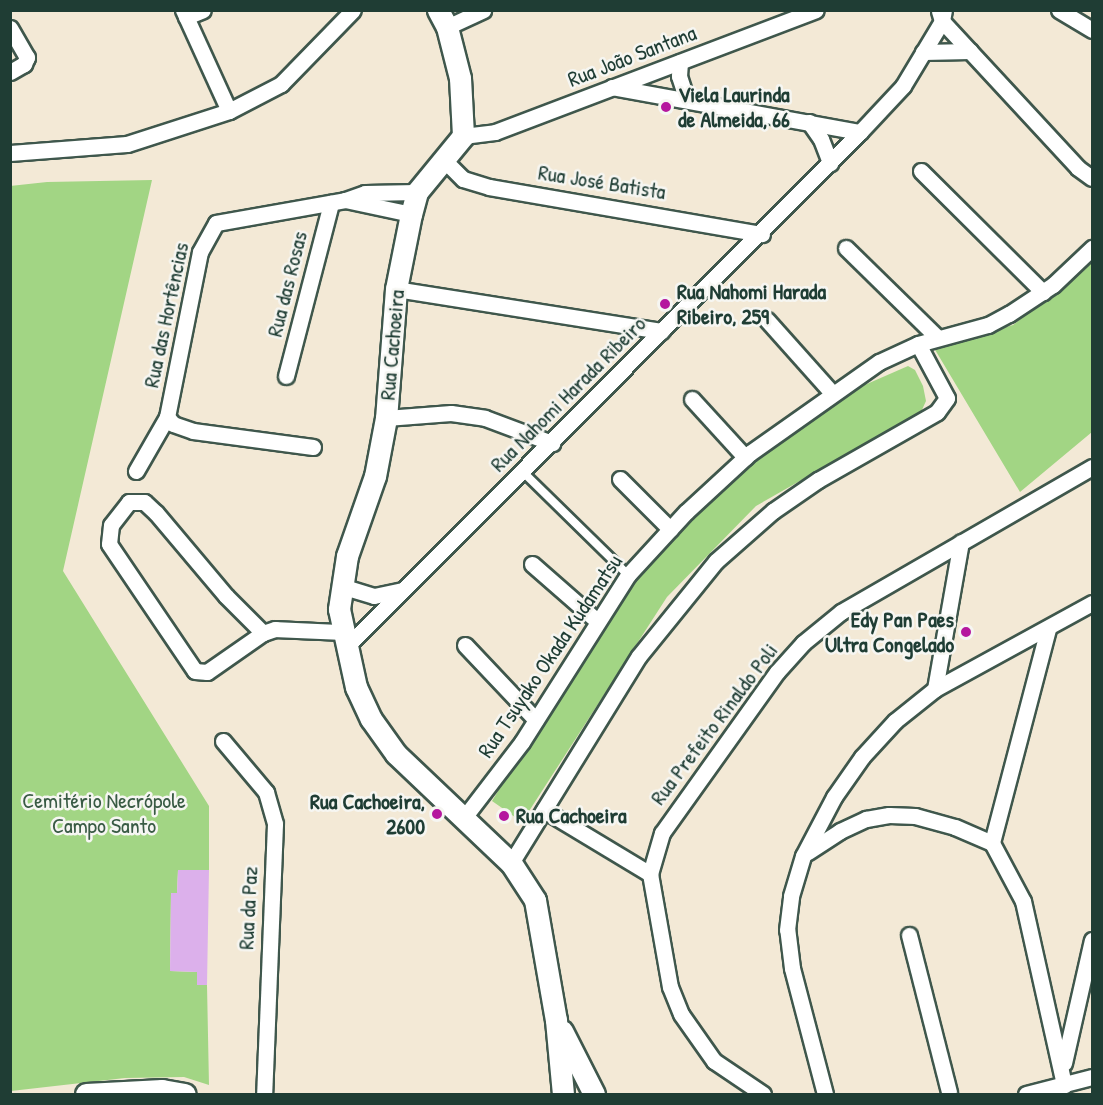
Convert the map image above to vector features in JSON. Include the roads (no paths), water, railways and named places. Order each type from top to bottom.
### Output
[{"type":"main road","points":[[442,19],[460,78],[463,136]]},
{"type":"main road","name":"Rua Cachoeira","points":[[463,136],[417,192],[411,214],[396,289],[386,418],[375,476],[347,556],[341,586],[344,639],[356,687],[371,719],[396,754],[511,863],[535,900],[556,1020],[563,1095]]},
{"type":"main road","name":"Rua Cachoeira","points":[[556,1020],[594,1095]]},
{"type":"main road","points":[[86,1095],[162,1090],[185,1095]]},
{"type":"street","points":[[203,10],[184,14],[229,111]]},
{"type":"street","points":[[10,153],[127,144],[229,111],[280,84],[353,10]]},
{"type":"street","points":[[442,19],[483,10]]},
{"type":"street","name":"Rua João Santana","points":[[463,136],[495,132],[816,10]]},
{"type":"street","points":[[1059,10],[1092,30]]},
{"type":"street","points":[[942,14],[970,51],[1078,168],[1092,178]]},
{"type":"street","name":"Rua Nahomi Harada Ribeiro","points":[[344,639],[405,589],[762,234],[860,132],[903,86],[942,14]]},
{"type":"street","points":[[10,28],[27,57],[24,64],[10,72]]},
{"type":"street","points":[[923,52],[970,51]]},
{"type":"street","points":[[680,62],[679,76],[687,100]]},
{"type":"street","points":[[611,87],[860,132]]},
{"type":"street","points":[[809,122],[821,140],[830,163]]},
{"type":"street","name":"Rua José Batista","points":[[444,160],[463,179],[482,186],[762,234]]},
{"type":"street","points":[[921,171],[1043,292]]},
{"type":"street","name":"Rua das Hortências","points":[[136,471],[167,417],[206,236],[216,223],[229,218],[338,202],[365,193],[417,192]]},
{"type":"street","name":"Rua das Hortências","points":[[338,202],[411,214]]},
{"type":"street","name":"Rua das Rosas","points":[[286,376],[338,202]]},
{"type":"street","points":[[846,248],[937,337]]},
{"type":"street","name":"Rua Tsuyako Okada Kudamatsu","points":[[463,819],[536,720],[628,575],[670,530],[745,457],[832,393],[918,344],[988,325],[1043,292],[1092,248]]},
{"type":"street","points":[[396,289],[662,331]]},
{"type":"street","points":[[766,320],[832,393]]},
{"type":"street","points":[[511,863],[639,656],[716,561],[773,512],[818,480],[937,412],[947,398],[918,344]]},
{"type":"street","points":[[692,399],[745,457]]},
{"type":"street","points":[[386,418],[451,413],[485,418],[552,443]]},
{"type":"street","points":[[167,417],[173,424],[193,431],[313,447]]},
{"type":"street","name":"Rua Prefeito Rinaldo Poli","points":[[763,1095],[714,1061],[681,1014],[670,987],[650,874],[654,853],[675,811],[790,657],[841,612],[1092,467]]},
{"type":"street","points":[[620,479],[670,530]]},
{"type":"street","points":[[263,633],[225,596],[156,513],[144,502],[129,502],[111,525],[109,544],[195,671],[207,672],[263,633],[276,629],[344,639]]},
{"type":"street","points":[[935,689],[961,542]]},
{"type":"street","points":[[532,564],[597,621]]},
{"type":"street","points":[[341,586],[374,596],[405,589]]},
{"type":"street","points":[[825,1095],[792,968],[787,930],[791,896],[803,856],[834,797],[862,757],[895,720],[935,689],[1092,603]]},
{"type":"street","points":[[1048,629],[993,843],[1023,901],[1063,1078]]},
{"type":"street","points":[[465,645],[536,720]]},
{"type":"street","name":"Rua da Paz","points":[[223,741],[266,792],[275,824],[264,1095]]},
{"type":"street","points":[[544,810],[650,874]]},
{"type":"street","points":[[803,856],[840,831],[866,819],[888,815],[935,821],[993,843]]},
{"type":"street","points":[[909,935],[951,1094]]},
{"type":"street","points":[[1063,1078],[1092,940]]},
{"type":"street","points":[[1026,1095],[1063,1078],[1092,1077]]},
{"type":"lane","points":[[523,472],[628,575]]},
{"type":"place","name":"Viela Laurinda de Almeida, 66","points":[[666,107]]},
{"type":"place","name":"Rua Nahomi Harada Ribeiro, 259","points":[[665,304]]},
{"type":"place","name":"Edy Pan Paes Ultra Congelado","points":[[966,632]]},
{"type":"place","name":"Rua Cachoeira, 2600","points":[[437,814]]},
{"type":"place","name":"Rua Cachoeira","points":[[504,816]]},
{"type":"park label","name":"Cemitério Necrópole Campo Santo","points":[[104,812]]}]
